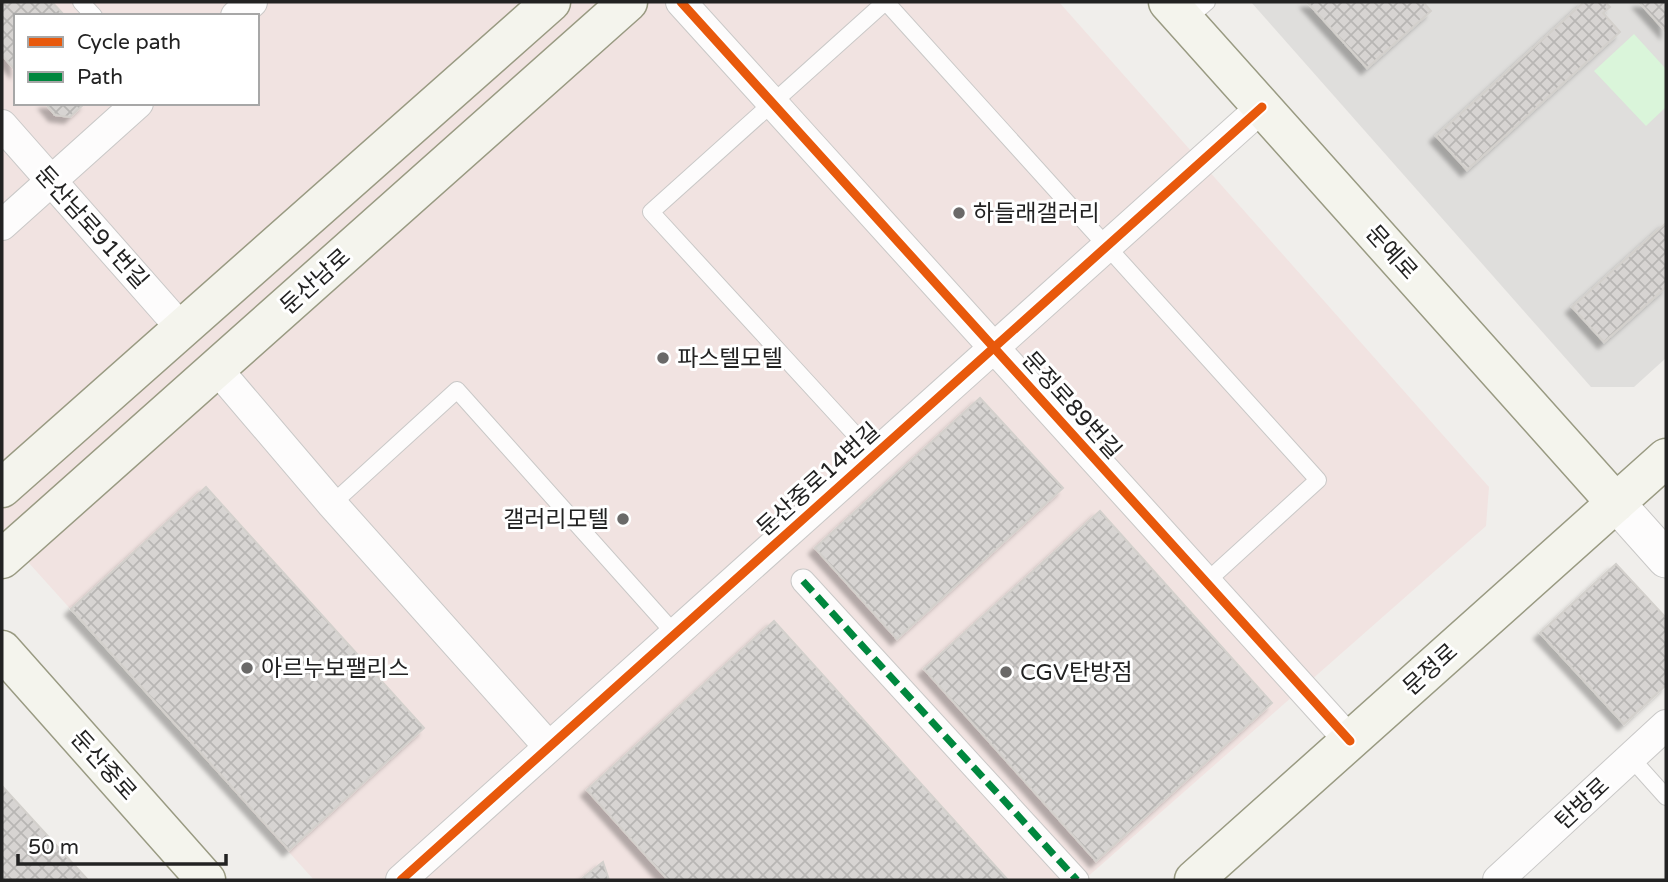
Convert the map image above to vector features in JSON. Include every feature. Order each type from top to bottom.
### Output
[{"type":"main road","points":[[2,488],[551,2]]},
{"type":"main road","name":"둔산남로","points":[[2,559],[628,2]]},
{"type":"main road","name":"문예로","points":[[1187,8],[1262,107],[1616,503]]},
{"type":"main road","name":"문정로","points":[[1194,880],[1666,457]]},
{"type":"main road","name":"둔산중로","points":[[2,650],[206,880]]},
{"type":"street","points":[[238,14],[252,2]]},
{"type":"street","name":"문정로89번길","points":[[681,2],[1350,741]]},
{"type":"street","points":[[2,225],[136,105]]},
{"type":"street","name":"둔산중로14번길","points":[[401,880],[1262,107]]},
{"type":"street","name":"둔산남로91번길","points":[[2,125],[182,329]]},
{"type":"street","points":[[216,369],[332,504],[549,747]]},
{"type":"street","points":[[1616,503],[1666,559]]},
{"type":"street","points":[[803,581],[1077,880]]},
{"type":"street","name":"탄방로","points":[[1514,875],[1666,725]]},
{"type":"lane","points":[[874,455],[651,212],[885,2],[1318,480],[1206,582]]},
{"type":"lane","points":[[332,504],[457,390],[675,634]]},
{"type":"lane","points":[[1631,758],[1666,797]]},
{"type":"shaded area","points":[[2,2],[1059,2],[1489,487],[1486,526],[1084,880],[314,880],[2,533]]},
{"type":"shaded area","points":[[1251,2],[1666,2],[1666,358],[1634,387],[1591,387]]},
{"type":"green space","points":[[1634,34],[1666,69],[1666,107],[1646,126],[1594,71]]},
{"type":"building","points":[[2,2],[52,2],[63,14],[14,14],[14,69],[2,55]]},
{"type":"building","points":[[1307,2],[1423,2],[1431,11],[1367,68]]},
{"type":"building","points":[[1584,2],[1605,2],[1610,7],[1603,13],[1620,32],[1467,170],[1436,136]]},
{"type":"building","points":[[1639,2],[1666,2],[1666,32]]},
{"type":"building","points":[[47,105],[83,105],[70,117],[55,115]]},
{"type":"building","points":[[1666,223],[1666,287],[1604,342],[1572,307]]},
{"type":"building","points":[[980,398],[1063,488],[897,639],[815,548]]},
{"type":"building","name":"아르누보팰리스","points":[[206,487],[424,728],[289,850],[71,609]]},
{"type":"building","points":[[1100,511],[1272,703],[1096,861],[924,669]]},
{"type":"building","points":[[1616,564],[1666,618],[1666,685],[1624,724],[1540,633]]},
{"type":"building","points":[[774,621],[1008,880],[668,880],[587,790]]},
{"type":"building","points":[[2,786],[88,880],[2,880]]},
{"type":"building","points":[[603,862],[609,880],[581,880],[584,877]]},
{"type":"marked path","points":[[803,581],[1077,880]]},
{"type":"cycle path","points":[[681,2],[1350,741]]},
{"type":"cycle path","points":[[401,880],[1262,107]]},
{"type":"place","name":"하들래갤러리","points":[[959,213]]},
{"type":"place","name":"파스텔모텔","points":[[663,358]]},
{"type":"place","name":"갤러리모텔","points":[[623,519]]},
{"type":"place","name":"아르누보팰리스","points":[[247,668]]},
{"type":"place","name":"CGV탄방점","points":[[1006,672]]}]
